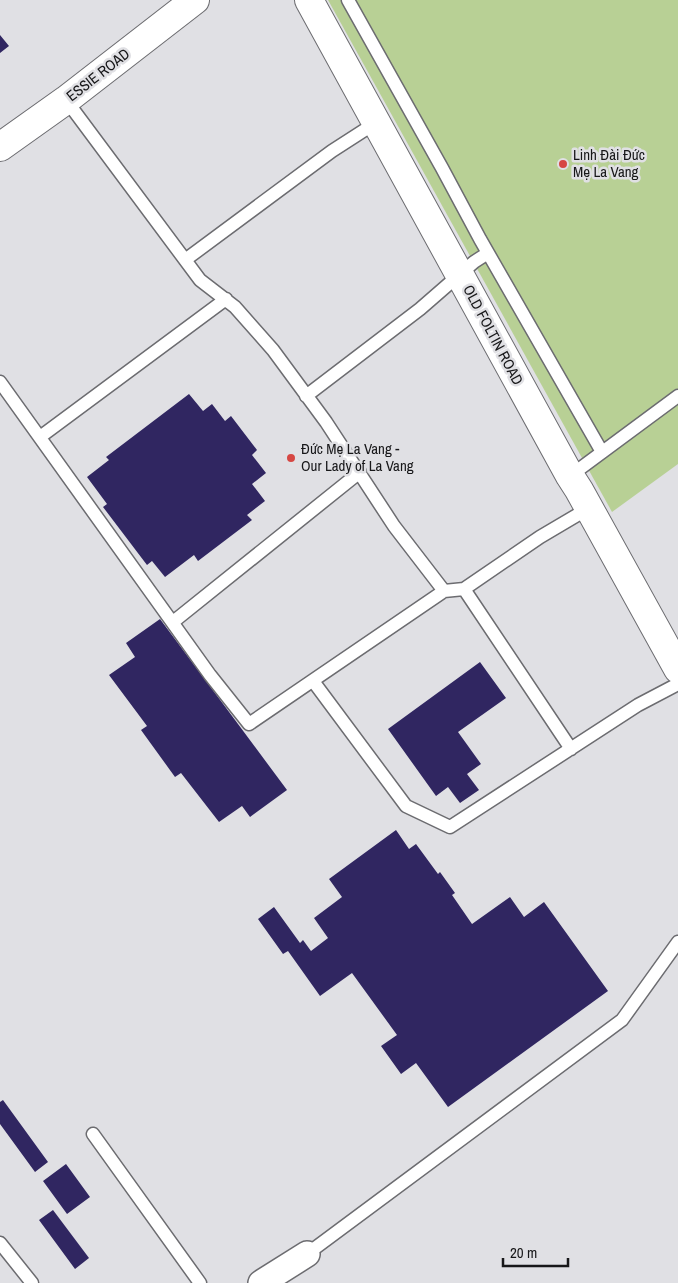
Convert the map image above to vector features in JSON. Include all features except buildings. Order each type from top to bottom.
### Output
[{"type":"street","name":"ESSIE ROAD","points":[[0,147],[66,100],[195,0]]},
{"type":"street","name":"OLD FOLTIN ROAD","points":[[314,2],[377,122],[570,476],[678,669]]},
{"type":"street","points":[[261,1283],[307,1254]]},
{"type":"lane","points":[[348,0],[488,253],[602,452]]},
{"type":"lane","points":[[66,100],[200,280],[226,299],[273,350],[326,422],[394,526],[444,591]]},
{"type":"lane","points":[[185,260],[332,150],[377,122]]},
{"type":"lane","points":[[306,396],[420,309],[460,274],[488,253]]},
{"type":"lane","points":[[40,437],[226,299]]},
{"type":"lane","points":[[0,382],[172,622],[249,724],[444,591],[464,590],[540,537],[589,508]]},
{"type":"lane","points":[[570,476],[678,396]]},
{"type":"lane","points":[[172,622],[360,472]]},
{"type":"lane","points":[[464,590],[571,750]]},
{"type":"lane","points":[[313,681],[406,806],[450,827],[638,705],[678,684]]},
{"type":"lane","points":[[307,1254],[622,1020],[678,942]]},
{"type":"lane","points":[[93,1134],[200,1283]]},
{"type":"lane","points":[[0,1243],[32,1283]]},
{"type":"green space","points":[[328,0],[678,0],[678,464],[612,512]]},
{"type":"place","name":"Linh Đài Đức Mẹ La Vang","points":[[563,164]]},
{"type":"place","name":"Đức Mẹ La Vang - Our Lady of La Vang","points":[[291,458]]}]
